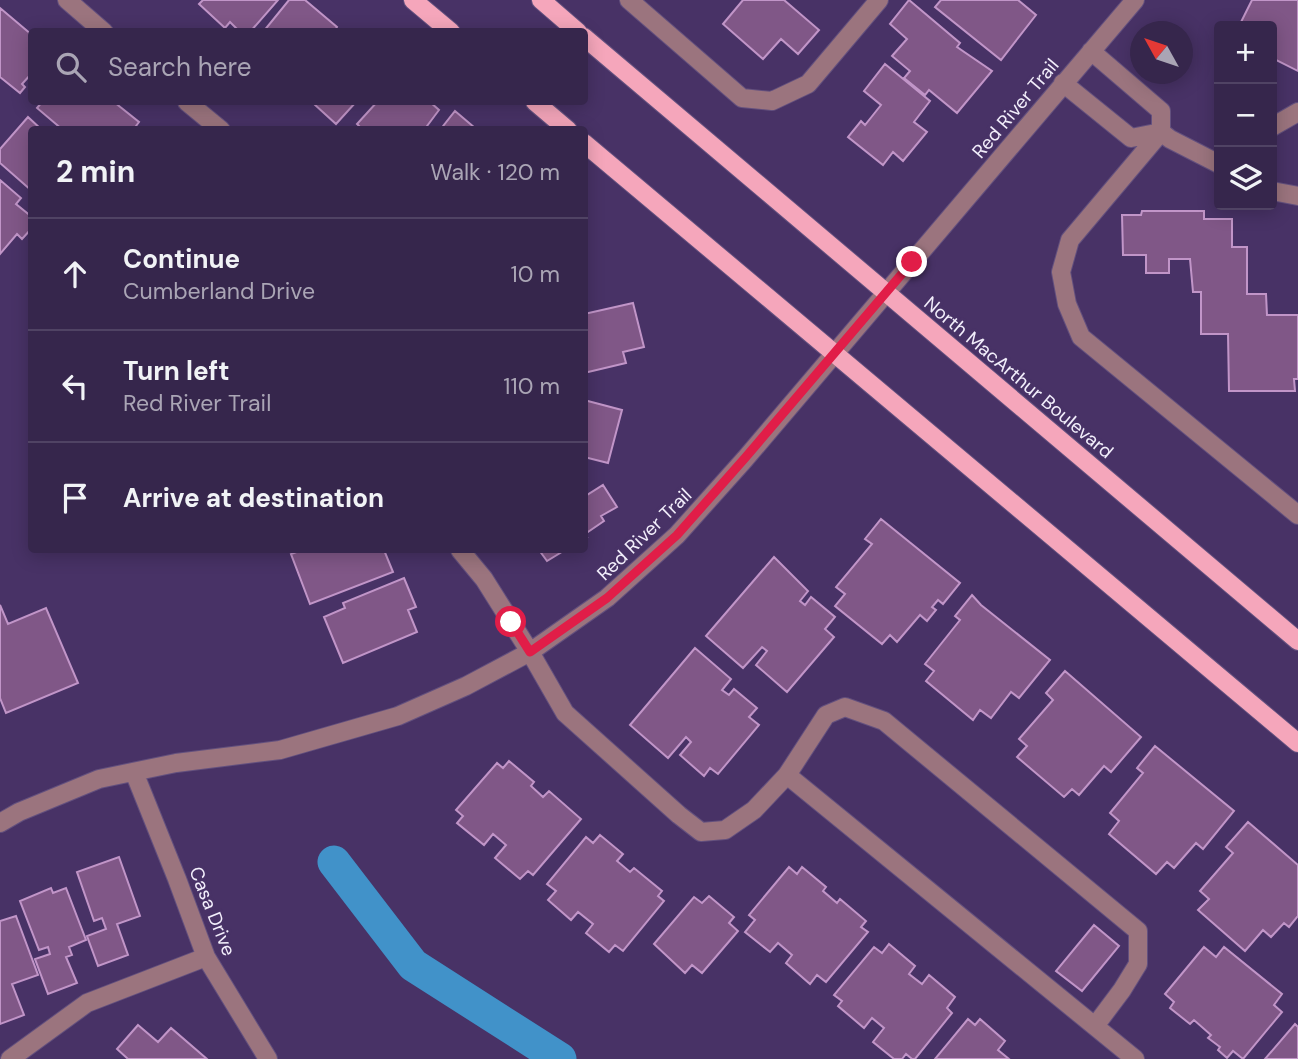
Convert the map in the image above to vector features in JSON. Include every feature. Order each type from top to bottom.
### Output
[{"type":"main road","points":[[413,0],[446,28]]},
{"type":"main road","points":[[541,0],[573,28]]},
{"type":"main road","name":"North MacArthur Boulevard","points":[[588,40],[1298,641]]},
{"type":"main road","points":[[539,105],[563,126]]},
{"type":"main road","points":[[588,146],[1298,743]]},
{"type":"street","points":[[67,0],[99,28]]},
{"type":"street","points":[[632,1],[742,98],[772,101],[808,84],[879,0]]},
{"type":"street","name":"Red River Trail","points":[[0,823],[19,812],[99,779],[176,763],[280,750],[398,716],[466,686],[530,652],[607,598],[677,535],[754,449],[1135,0]]},
{"type":"street","points":[[1091,51],[1161,111],[1161,132],[1070,240],[1061,272],[1067,304],[1081,337],[1298,515]]},
{"type":"street","points":[[1063,83],[1131,138],[1161,132],[1214,161]]},
{"type":"street","points":[[191,105],[216,126]]},
{"type":"street","points":[[1277,124],[1298,112]]},
{"type":"street","points":[[1277,192],[1298,195]]},
{"type":"street","points":[[462,553],[484,579],[565,713],[701,832],[725,830],[754,810],[788,775],[827,715],[845,707],[884,721],[1138,932],[1138,964],[1095,1026]]},
{"type":"street","name":"Casa Drive","points":[[134,772],[206,957],[268,1059]]},
{"type":"street","points":[[788,775],[1135,1059]]},
{"type":"street","points":[[10,1059],[87,1003],[206,957]]},
{"type":"building","points":[[203,0],[278,0],[254,28],[236,28],[230,22],[225,28],[199,4]]},
{"type":"building","points":[[289,0],[305,0],[337,27],[336,28],[266,28]]},
{"type":"building","points":[[743,0],[784,0],[819,30],[798,54],[781,39],[763,59],[723,24]]},
{"type":"building","points":[[909,0],[960,43],[957,47],[992,71],[957,113],[929,90],[925,95],[904,78],[910,71],[892,56],[907,39],[890,24]]},
{"type":"building","points":[[941,0],[1018,0],[1036,15],[1001,60],[935,7]]},
{"type":"building","points":[[1252,0],[1298,0],[1298,71],[1277,60],[1277,21],[1242,21]]},
{"type":"building","points":[[0,8],[28,32],[28,77],[22,84],[25,87],[20,93],[0,77]]},
{"type":"building","points":[[885,64],[930,101],[914,122],[927,132],[903,161],[893,152],[883,165],[848,137],[861,121],[865,125],[881,105],[864,91]]},
{"type":"building","points":[[40,105],[118,105],[139,122],[136,126],[58,126],[37,108]]},
{"type":"building","points":[[315,105],[353,105],[336,124]]},
{"type":"building","points":[[374,105],[433,105],[439,110],[427,126],[357,124]]},
{"type":"building","points":[[455,111],[473,126],[443,126]]},
{"type":"building","points":[[28,117],[38,126],[28,126],[28,188],[0,163],[0,149]]},
{"type":"building","points":[[0,180],[21,198],[16,204],[28,214],[28,232],[22,239],[17,234],[0,254]]},
{"type":"building","points":[[1142,211],[1204,211],[1204,219],[1232,219],[1232,247],[1247,247],[1247,294],[1266,294],[1267,315],[1298,315],[1298,379],[1294,379],[1295,391],[1229,391],[1228,334],[1201,334],[1201,292],[1193,292],[1190,259],[1169,259],[1169,273],[1146,273],[1146,255],[1123,255],[1122,215],[1141,215]]},
{"type":"building","points":[[633,303],[644,347],[623,352],[626,363],[588,372],[588,313]]},
{"type":"building","points":[[588,401],[622,410],[608,463],[588,458]]},
{"type":"building","points":[[603,485],[617,507],[601,516],[604,521],[588,532],[588,494]]},
{"type":"building","points":[[881,519],[960,583],[943,604],[938,600],[932,607],[936,610],[927,621],[920,615],[897,642],[890,635],[882,644],[835,606],[845,594],[836,587],[872,544],[865,539]]},
{"type":"building","points":[[385,553],[393,572],[310,604],[291,554]]},
{"type":"building","points":[[541,553],[560,553],[547,561]]},
{"type":"building","points":[[774,557],[808,591],[800,601],[805,605],[811,597],[835,617],[825,629],[834,637],[787,692],[756,665],[767,651],[762,647],[743,668],[706,636]]},
{"type":"building","points":[[404,578],[416,607],[408,610],[417,632],[343,663],[324,617],[345,608],[343,603]]},
{"type":"building","points":[[972,595],[1050,660],[1019,698],[1011,692],[991,718],[980,710],[973,720],[926,681],[934,671],[925,664],[960,620],[955,616]]},
{"type":"building","points":[[0,605],[8,624],[46,608],[78,683],[6,713],[0,698]]},
{"type":"building","points":[[695,648],[731,679],[722,690],[729,695],[734,689],[757,708],[749,717],[759,725],[718,774],[710,768],[704,776],[680,755],[691,742],[686,737],[668,758],[630,725]]},
{"type":"building","points":[[1065,671],[1141,737],[1111,772],[1104,766],[1079,795],[1072,789],[1064,797],[1017,757],[1027,746],[1019,739],[1053,700],[1046,693]]},
{"type":"building","points":[[1155,746],[1234,811],[1203,849],[1196,843],[1174,868],[1167,862],[1156,874],[1109,834],[1119,821],[1110,813],[1143,773],[1137,768]]},
{"type":"building","points":[[509,761],[534,782],[531,786],[543,797],[549,791],[581,819],[533,875],[528,871],[520,879],[495,858],[506,845],[493,834],[484,845],[457,823],[463,816],[456,810],[497,763],[503,768]]},
{"type":"building","points":[[1248,822],[1298,865],[1298,916],[1289,927],[1284,923],[1271,937],[1263,930],[1245,951],[1198,910],[1209,899],[1200,891],[1233,853],[1226,847]]},
{"type":"building","points":[[600,835],[623,854],[617,861],[630,872],[634,868],[662,891],[658,896],[664,901],[623,951],[615,945],[609,952],[586,933],[593,924],[578,912],[571,920],[548,900],[556,891],[547,884],[586,837],[593,843]]},
{"type":"building","points":[[119,857],[140,916],[117,924],[128,955],[98,966],[87,936],[106,929],[102,918],[94,921],[77,872]]},
{"type":"building","points":[[789,867],[797,874],[802,867],[826,887],[823,891],[837,903],[840,899],[866,921],[861,927],[868,932],[826,982],[817,975],[810,984],[786,963],[792,955],[778,943],[770,952],[745,932],[755,920],[749,915]]},
{"type":"building","points":[[51,888],[53,893],[66,888],[86,940],[69,947],[72,955],[66,957],[77,983],[48,994],[35,959],[50,954],[48,947],[39,950],[20,901]]},
{"type":"building","points":[[709,896],[734,917],[729,923],[738,931],[702,973],[692,965],[685,973],[654,944],[694,897],[702,903]]},
{"type":"building","points":[[16,916],[38,975],[12,984],[24,1015],[0,1024],[0,921]]},
{"type":"building","points":[[1094,925],[1119,946],[1082,991],[1056,971]]},
{"type":"building","points":[[889,944],[915,966],[909,974],[922,984],[929,975],[955,997],[947,1008],[952,1013],[915,1059],[906,1054],[902,1059],[894,1059],[873,1042],[884,1028],[872,1018],[864,1028],[838,1006],[842,1001],[834,995],[874,947],[882,953]]},
{"type":"building","points":[[1204,947],[1216,957],[1224,947],[1282,994],[1274,1005],[1282,1012],[1243,1059],[1233,1051],[1227,1058],[1218,1050],[1220,1047],[1208,1038],[1211,1035],[1194,1020],[1190,1024],[1170,1008],[1174,1002],[1165,994]]},
{"type":"building","points":[[968,1019],[975,1025],[980,1019],[1005,1041],[998,1050],[1009,1059],[935,1059]]},
{"type":"building","points":[[1295,1024],[1298,1027],[1298,1059],[1265,1059]]},
{"type":"building","points":[[138,1025],[158,1042],[171,1028],[207,1059],[128,1059],[117,1049]]},
{"type":"waterway","points":[[334,862],[413,965],[560,1059]]},
{"type":"route","points":[[511,622],[530,652],[607,598],[677,535],[912,262]]}]
